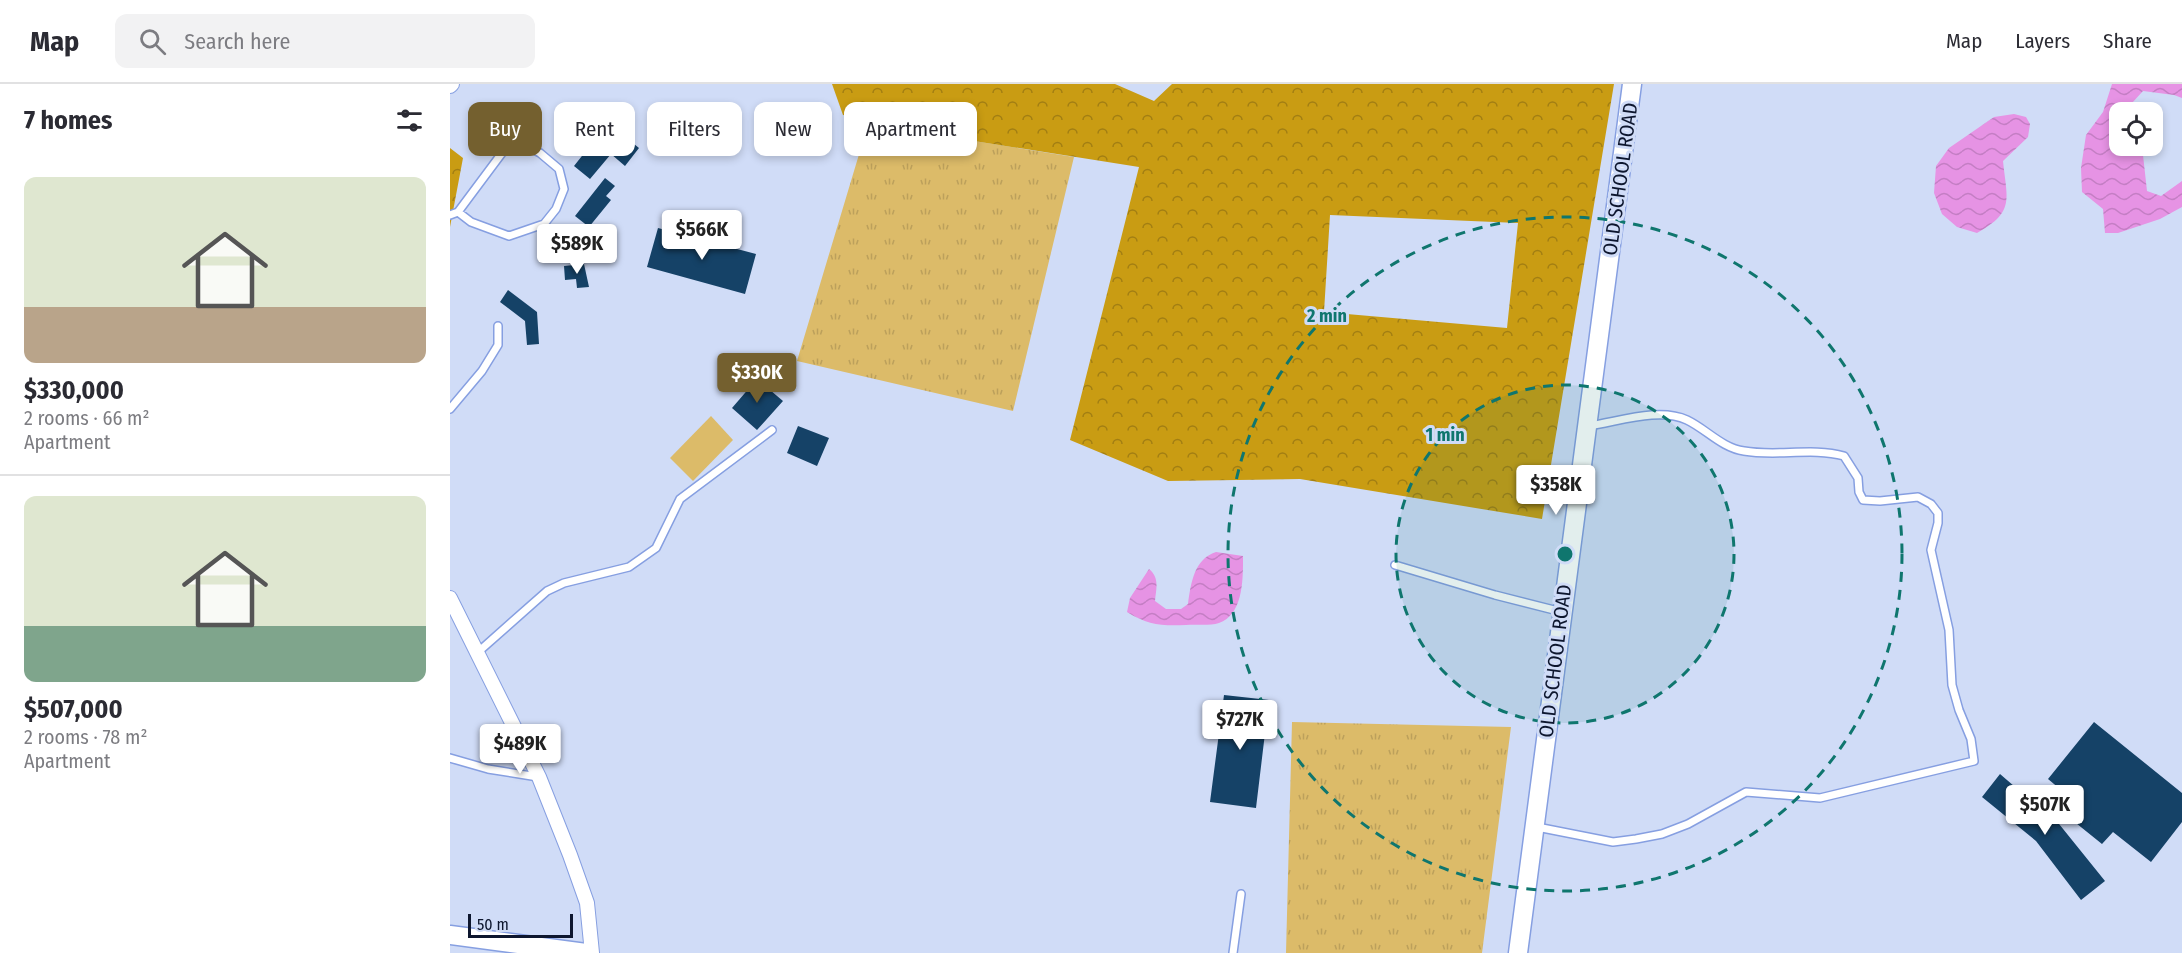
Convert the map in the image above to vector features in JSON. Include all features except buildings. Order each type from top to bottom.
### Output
[{"type":"street","name":"OLD SCHOOL ROAD","points":[[1518,953],[1632,84]]},
{"type":"street","points":[[450,598],[538,777],[570,855],[587,903],[591,953]]},
{"type":"street","points":[[450,935],[586,953]]},
{"type":"lane","points":[[514,144],[527,146],[540,153],[559,169],[564,189],[556,209],[544,224],[509,236],[454,213],[502,153],[514,144]]},
{"type":"lane","points":[[450,409],[482,371],[493,354],[498,345],[498,327]]},
{"type":"lane","points":[[1534,826],[1612,842],[1636,839],[1662,834],[1688,824],[1746,792],[1820,798],[1974,761],[1971,739],[1952,685],[1949,630],[1931,550],[1938,523],[1938,513],[1931,504],[1918,497],[1880,501],[1863,500],[1859,492],[1858,478],[1844,456],[1832,453],[1762,454],[1740,451],[1686,419],[1653,414],[1587,427]]},
{"type":"lane","points":[[477,653],[547,591],[564,583],[629,567],[657,548],[680,499],[772,430]]},
{"type":"lane","points":[[1395,565],[1562,612]]},
{"type":"lane","points":[[450,758],[489,769],[538,777]]},
{"type":"lane","points":[[1233,953],[1241,894]]},
{"type":"green space","points":[[832,84],[1115,84],[1154,101],[1172,84],[1614,84],[1542,519],[1300,479],[1168,481],[1070,440],[1139,167],[977,141],[977,102],[844,102],[844,115]],"holes":[[[1330,215],[1518,223],[1507,328],[1324,312]]]},
{"type":"green space","points":[[977,142],[1074,157],[1013,411],[797,361],[858,156],[977,156]]},
{"type":"green space","points":[[450,148],[463,158],[450,227]]},
{"type":"green space","points":[[711,416],[733,440],[693,481],[670,458]]},
{"type":"green space","points":[[1292,722],[1511,727],[1482,953],[1286,953]]},
{"type":"water","points":[[2112,84],[2182,84],[2182,98],[2143,91],[2133,102],[2109,102],[2109,156],[2143,156],[2147,191],[2161,196],[2182,181],[2182,207],[2160,219],[2118,233],[2105,233],[2103,209],[2082,192],[2081,168],[2086,135],[2103,112]]},
{"type":"water","points":[[2014,114],[2026,117],[2030,124],[2028,137],[2003,161],[2007,195],[2003,211],[1998,218],[1977,233],[1957,227],[1942,214],[1934,193],[1936,166],[1949,148],[1994,117]]},
{"type":"water","points":[[1216,552],[1243,556],[1243,574],[1238,603],[1227,618],[1219,623],[1211,624],[1162,625],[1142,620],[1127,612],[1130,598],[1149,569],[1156,580],[1155,601],[1166,609],[1181,609],[1188,604],[1192,580],[1198,566],[1209,555]]}]
